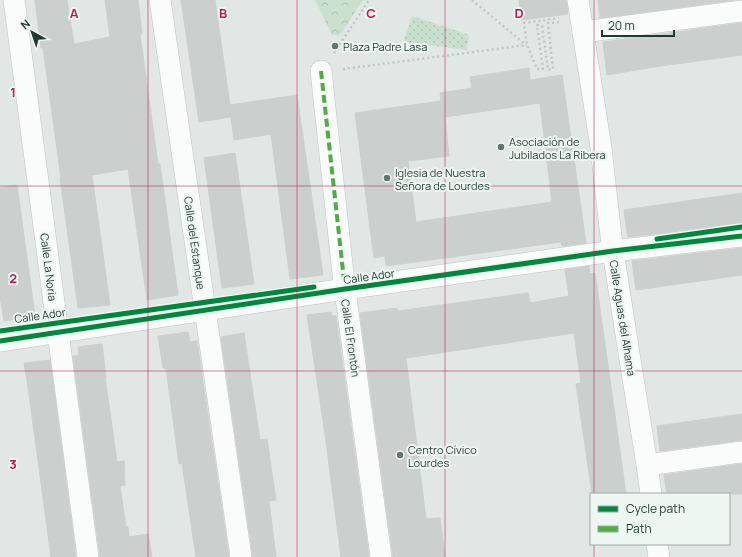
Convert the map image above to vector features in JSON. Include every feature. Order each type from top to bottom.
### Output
[{"type":"street","name":"Calle La Noria","points":[[14,0],[88,557]]},
{"type":"street","name":"Calle del Estanque","points":[[160,0],[241,557]]},
{"type":"street","name":"Calle Aguas del Alhama","points":[[578,0],[601,148],[613,250],[651,493]]},
{"type":"street","points":[[583,32],[742,11]]},
{"type":"street","name":"Calle El Frontón","points":[[321,71],[345,289],[381,557]]},
{"type":"street","name":"Calle Ador","points":[[0,341],[613,250],[742,236]]},
{"type":"street","points":[[647,465],[742,452]]},
{"type":"street","points":[[657,545],[659,557]]},
{"type":"path","points":[[321,71],[369,0]]},
{"type":"path","points":[[472,0],[527,45],[537,69],[542,69],[537,25],[542,26],[548,70],[553,69],[548,23],[563,20],[524,23],[527,45]]},
{"type":"path","points":[[321,71],[527,45]]},
{"type":"green space","points":[[315,0],[363,0],[340,35],[332,35]]},
{"type":"green space","points":[[412,16],[469,35],[467,50],[403,42]]},
{"type":"building","points":[[35,0],[67,0],[74,44],[110,37],[105,0],[138,0],[142,34],[140,34],[178,295],[147,300],[128,169],[92,175],[110,305],[78,308],[43,48],[41,48]]},
{"type":"building","points":[[181,0],[215,0],[230,105],[297,95],[323,275],[290,279],[271,134],[234,140],[231,117],[199,122]]},
{"type":"building","points":[[519,0],[566,0],[568,14],[521,20]]},
{"type":"building","points":[[598,0],[734,0],[600,18]]},
{"type":"building","points":[[742,23],[742,55],[607,75],[603,42]]},
{"type":"building","points":[[529,68],[530,80],[562,75],[586,243],[562,246],[561,242],[386,266],[385,256],[374,258],[355,113],[441,101],[440,93],[472,88],[470,77]],"holes":[[[540,103],[552,202],[416,222],[408,161],[449,156],[445,117]]]},
{"type":"building","points":[[235,153],[254,284],[222,288],[204,158]]},
{"type":"building","points":[[17,185],[35,316],[4,321],[0,296],[0,188]]},
{"type":"building","points":[[742,193],[742,224],[628,237],[624,210]]},
{"type":"building","points":[[742,248],[742,275],[636,290],[632,261]]},
{"type":"building","points":[[589,266],[590,274],[595,273],[626,493],[592,493],[576,384],[581,383],[574,333],[406,358],[426,519],[440,518],[445,557],[393,557],[360,313],[397,308],[398,311],[528,293],[530,303],[569,296],[565,270]]},
{"type":"building","points":[[331,312],[332,316],[336,316],[369,557],[341,557],[325,434],[307,315]]},
{"type":"building","points":[[188,332],[190,342],[197,341],[229,557],[196,557],[182,463],[179,464],[166,368],[163,368],[158,336]]},
{"type":"building","points":[[244,333],[260,440],[267,439],[276,500],[269,501],[276,557],[253,557],[221,337]]},
{"type":"building","points":[[102,344],[117,462],[124,461],[125,485],[120,486],[126,527],[128,527],[129,537],[148,534],[152,557],[100,557],[73,356],[79,355],[78,347]]},
{"type":"building","points":[[50,360],[76,557],[51,557],[24,363]]},
{"type":"building","points":[[742,414],[742,440],[660,451],[657,426]]},
{"type":"building","points":[[742,464],[742,494],[667,493],[664,475]]},
{"type":"marked path","points":[[321,71],[345,289]]},
{"type":"cycle path","points":[[657,239],[742,227]]},
{"type":"cycle path","points":[[0,341],[345,289],[613,251],[742,236]]},
{"type":"cycle path","points":[[0,331],[314,287]]},
{"type":"place","name":"Plaza Padre Lasa","points":[[335,46]]},
{"type":"place","name":"Asociación de Jubilados La Ribera","points":[[501,147]]},
{"type":"place","name":"Iglesia de Nuestra Señora de Lourdes","points":[[387,178]]},
{"type":"place","name":"Centro Cívico Lourdes","points":[[400,455]]}]
